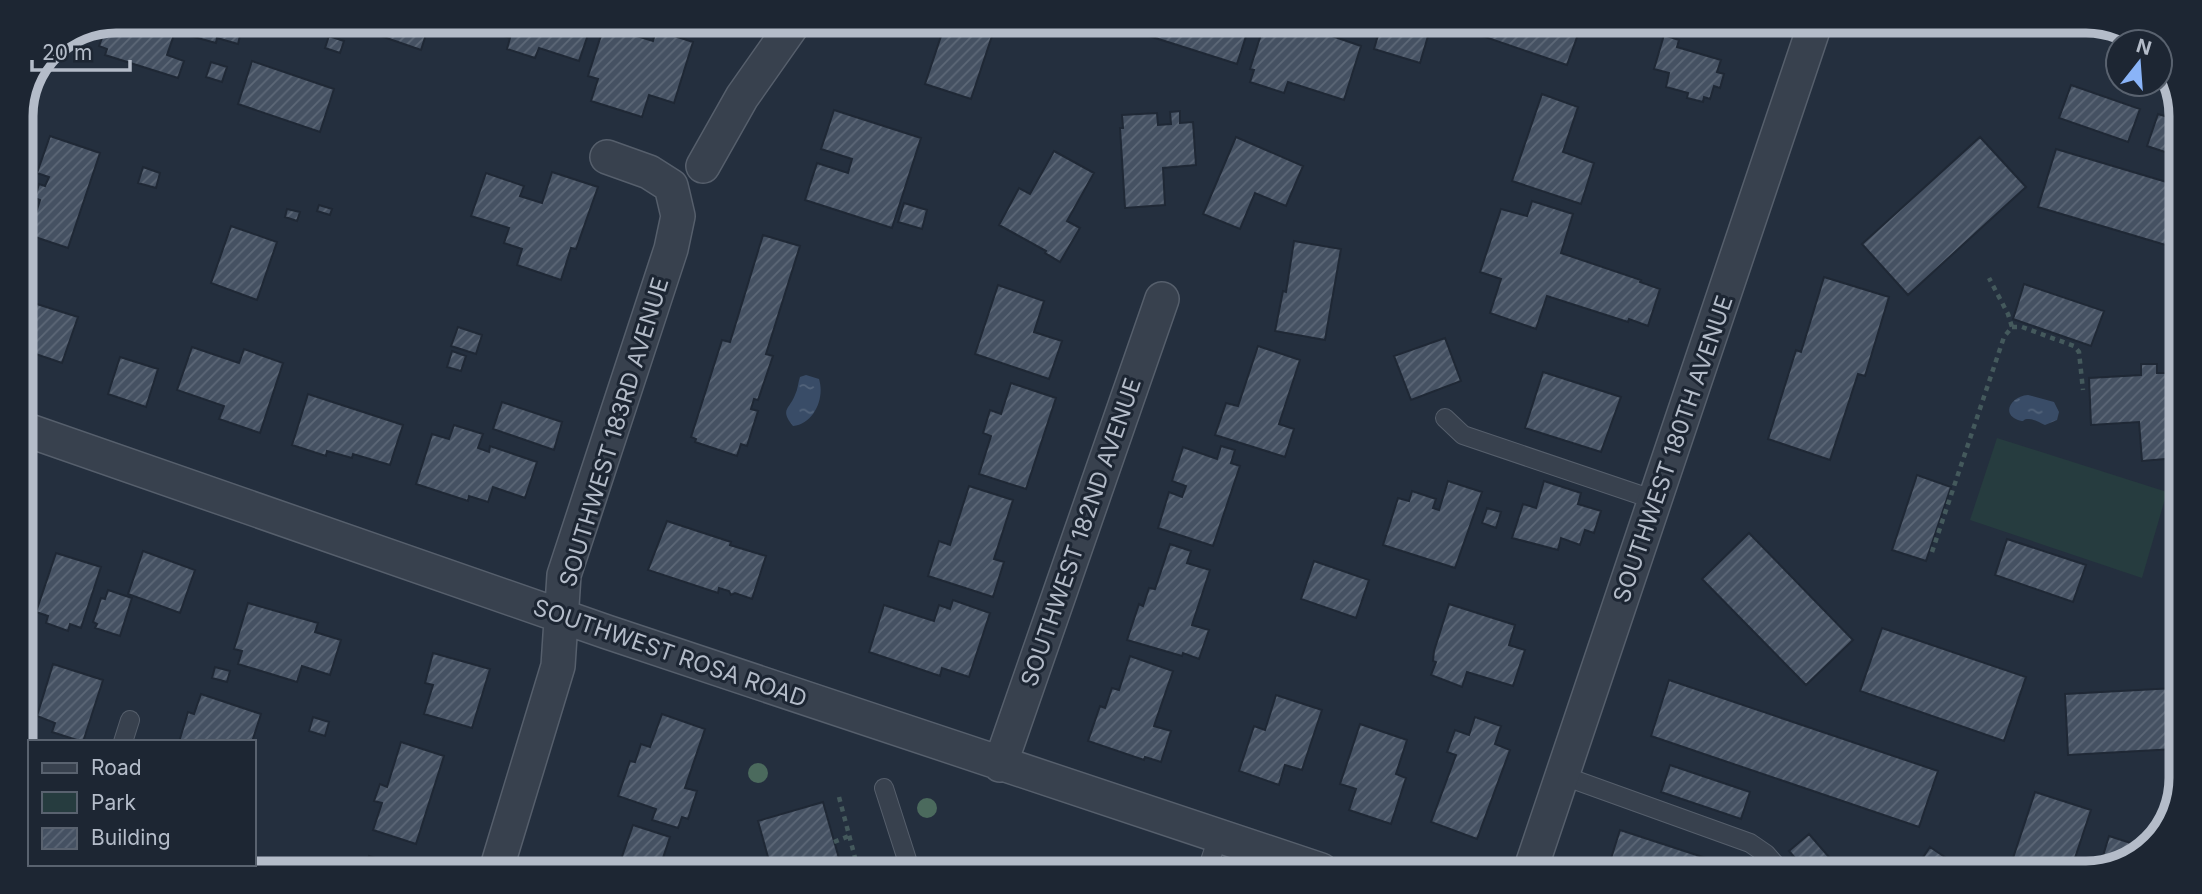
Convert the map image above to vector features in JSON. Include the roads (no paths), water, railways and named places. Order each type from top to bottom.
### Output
[{"type":"street","points":[[703,166],[742,97],[787,33]]},
{"type":"street","name":"SOUTHWEST 180TH AVENUE","points":[[1533,861],[1812,33]]},
{"type":"street","name":"SOUTHWEST 183RD AVENUE","points":[[499,861],[558,666],[564,575],[671,248],[678,216],[671,186],[649,172],[607,157]]},
{"type":"street","name":"SOUTHWEST 182ND AVENUE","points":[[1000,765],[1162,299]]},
{"type":"street","name":"SOUTHWEST ROSA ROAD","points":[[33,432],[561,617],[1293,861]]},
{"type":"lane","points":[[1445,418],[1463,435],[1655,500]]},
{"type":"lane","points":[[124,740],[130,720]]},
{"type":"lane","points":[[1561,775],[1750,843],[1773,861]]},
{"type":"lane","points":[[884,788],[907,861]]},
{"type":"lane","points":[[1210,861],[1218,837]]},
{"type":"water","points":[[806,375],[819,379],[819,402],[807,420],[793,426],[786,412],[796,393],[800,377]]},
{"type":"water","points":[[2028,395],[2054,402],[2059,412],[2057,420],[2045,425],[2013,417],[2010,414],[2010,406],[2017,398]]}]
